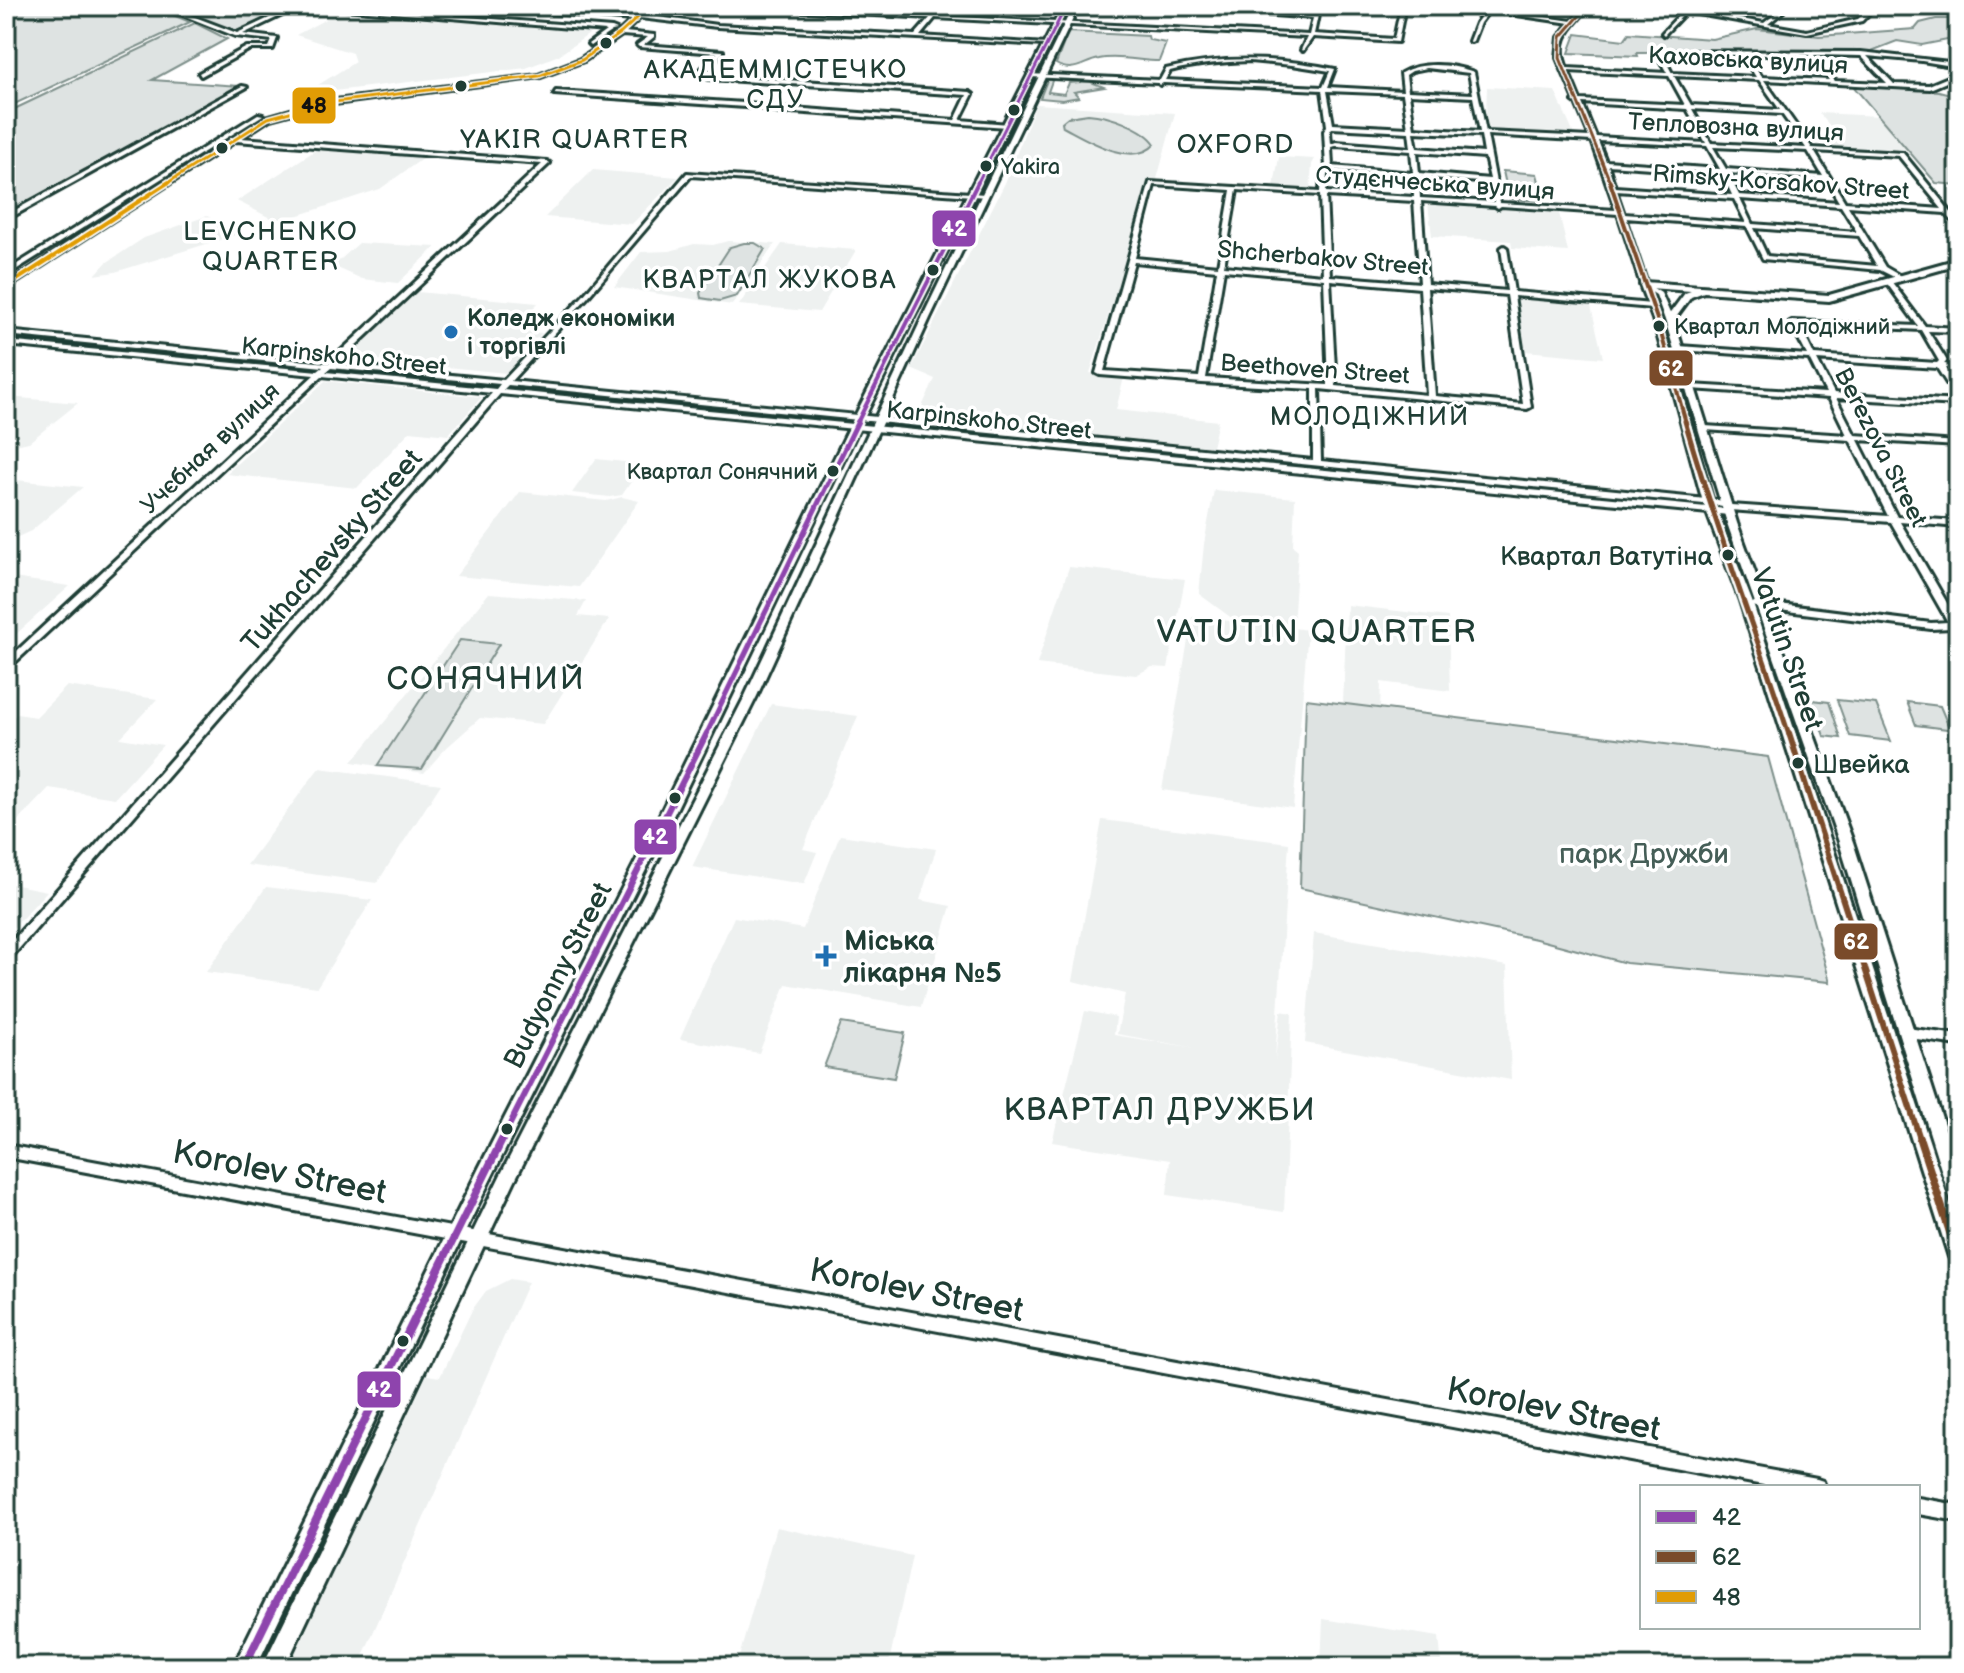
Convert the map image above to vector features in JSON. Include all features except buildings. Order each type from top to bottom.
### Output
[{"type":"main road","name":"Budyonny Street","points":[[1036,76],[1045,44],[1066,6]]},
{"type":"main road","name":"Budyonny Street","points":[[244,1667],[455,1234],[668,812],[857,422],[978,195],[1036,76],[1076,6]]},
{"type":"main road","name":"Budyonny Street","points":[[273,1667],[479,1239],[751,696],[877,424],[978,195]]},
{"type":"main road","points":[[1644,285],[1829,298],[1958,262]]},
{"type":"main road","name":"Vatutin Street","points":[[1644,285],[1710,506],[1746,601],[1958,1257]]},
{"type":"main road","points":[[1669,320],[1688,295],[1708,288]]},
{"type":"main road","name":"Vatutin Street","points":[[1669,320],[1728,508],[1846,842],[1958,1195]]},
{"type":"street","points":[[162,6],[237,35],[275,39],[271,48],[249,48],[201,74]]},
{"type":"street","points":[[237,35],[299,6]]},
{"type":"street","points":[[311,6],[612,29],[652,36],[639,46],[721,52],[699,74],[709,77],[968,93],[970,95],[957,121]]},
{"type":"street","points":[[450,16],[463,6]]},
{"type":"street","points":[[475,6],[717,26],[1045,44]]},
{"type":"street","points":[[6,287],[268,118],[319,104],[539,76],[582,60],[650,6]]},
{"type":"street","points":[[717,6],[1396,41],[1403,6]]},
{"type":"street","points":[[801,30],[830,6]]},
{"type":"street","points":[[917,36],[943,6]]},
{"type":"street","points":[[1161,6],[1313,17]]},
{"type":"street","points":[[1303,50],[1318,6]]},
{"type":"street","points":[[1462,6],[1489,7],[1571,22],[1588,6]]},
{"type":"street","points":[[1658,6],[1815,32],[1860,20],[1874,6]]},
{"type":"street","points":[[1664,34],[1691,6]]},
{"type":"street","points":[[1764,25],[1788,6]]},
{"type":"street","points":[[717,26],[740,7]]},
{"type":"street","points":[[1471,41],[1489,7]]},
{"type":"street","points":[[1193,29],[1203,8]]},
{"type":"street","name":"Vatutin Street","points":[[1571,22],[1561,37],[1559,47],[1564,69],[1604,163],[1644,285],[1659,294],[1669,320]]},
{"type":"street","points":[[6,274],[254,117],[305,101],[512,77],[544,70],[565,62],[612,29]]},
{"type":"street","points":[[1902,279],[1882,268],[1765,258],[1724,171],[1660,55],[1667,52],[1744,56],[1777,51],[1861,53],[1913,57],[1958,65]]},
{"type":"street","points":[[1810,53],[1833,82]]},
{"type":"street","points":[[1861,53],[1892,85]]},
{"type":"street","points":[[1744,56],[1810,149],[1882,268]]},
{"type":"street","points":[[1160,83],[1168,70],[1211,60],[1308,65],[1333,70],[1324,91],[1330,126],[1327,131],[1329,168],[1324,175],[1323,194],[1332,388]]},
{"type":"street","points":[[1431,397],[1414,150],[1403,74],[1408,70],[1445,68],[1471,72],[1498,206]]},
{"type":"street","name":"Каховська вулиця","points":[[1564,69],[1930,87],[1958,75]]},
{"type":"street","points":[[1036,76],[1477,96]]},
{"type":"street","points":[[6,218],[244,87]]},
{"type":"street","points":[[556,93],[760,106],[784,112],[792,110],[1013,125]]},
{"type":"street","points":[[1576,101],[1782,112]]},
{"type":"street","points":[[1651,123],[1698,125]]},
{"type":"street","name":"Тепловозна вулиця","points":[[1330,126],[1901,154],[1947,211]]},
{"type":"street","points":[[220,138],[233,139]]},
{"type":"street","name":"Учєбная вулиця","points":[[6,666],[547,163],[233,139]]},
{"type":"street","points":[[1327,146],[1336,144],[1487,155]]},
{"type":"street","points":[[1604,163],[1827,178]]},
{"type":"street","points":[[1329,168],[1493,181]]},
{"type":"street","name":"Tukhachevsky Street","points":[[6,956],[689,174],[978,195]]},
{"type":"street","name":"Студєнчеська вулиця","points":[[1132,260],[1152,183],[1621,214],[1861,234]]},
{"type":"street","points":[[1202,381],[1234,188]]},
{"type":"street","name":"Rimsky-Korsakov Street","points":[[1612,189],[1947,211]]},
{"type":"street","points":[[1947,211],[1958,225]]},
{"type":"street","points":[[1504,248],[1510,292]]},
{"type":"street","name":"Shcherbakov Street","points":[[1132,260],[1652,306]]},
{"type":"street","name":"Beethoven Street","points":[[1132,260],[1100,373],[1316,390],[1332,388],[1527,407],[1510,292]]},
{"type":"street","points":[[1889,282],[1943,361],[1939,365]]},
{"type":"street","name":"Berezova Street","points":[[1923,328],[1794,322],[1894,519],[1957,627]]},
{"type":"street","points":[[1923,328],[1958,330]]},
{"type":"street","name":"Karpinskoho Street","points":[[6,333],[509,383],[857,422],[1710,506]]},
{"type":"street","name":"Karpinskoho Street","points":[[6,343],[497,392],[857,422]]},
{"type":"street","points":[[1679,348],[1958,367]]},
{"type":"street","points":[[1939,365],[1958,394]]},
{"type":"street","points":[[1691,387],[1958,403]]},
{"type":"street","points":[[1316,390],[1317,463]]},
{"type":"street","name":"Karpinskoho Street","points":[[877,424],[1317,463],[1728,508],[1958,524]]},
{"type":"street","points":[[1705,428],[1958,444]]},
{"type":"street","points":[[1746,601],[1764,607],[1957,627]]},
{"type":"street","points":[[1907,1033],[1958,1040]]},
{"type":"street","name":"Korolev Street","points":[[6,1151],[1806,1485]]},
{"type":"street","points":[[1920,1506],[1958,1513]]},
{"type":"shaded area","points":[[343,10],[595,30],[559,55],[526,68],[326,92],[310,90],[355,62],[352,53],[296,35]]},
{"type":"shaded area","points":[[1487,87],[1555,91],[1575,137],[1490,133],[1486,114]]},
{"type":"shaded area","points":[[1036,104],[1175,113],[1157,179],[1150,182],[1090,373],[1124,377],[1116,410],[1218,421],[1212,447],[917,417],[935,379],[911,369],[1005,183]]},
{"type":"shaded area","points":[[1819,113],[1879,116],[1910,150],[1821,147],[1809,132],[1835,132]]},
{"type":"shaded area","points":[[319,148],[426,156],[380,189],[278,222],[237,201]]},
{"type":"shaded area","points":[[1279,157],[1315,159],[1310,191],[1270,188],[1274,186]]},
{"type":"shaded area","points":[[593,170],[678,177],[632,224],[545,217]]},
{"type":"shaded area","points":[[1428,204],[1559,213],[1568,252],[1512,248],[1511,241],[1432,236]]},
{"type":"shaded area","points":[[207,216],[239,234],[115,272],[95,275],[106,263],[144,238]]},
{"type":"shaded area","points":[[728,241],[775,244],[732,305],[614,287],[641,252],[670,251],[694,244],[713,245]]},
{"type":"shaded area","points":[[359,243],[436,247],[398,283],[362,279],[333,266]]},
{"type":"shaded area","points":[[782,244],[856,250],[819,312],[739,305]]},
{"type":"shaded area","name":"Коледж економіки і торгівлі","points":[[417,292],[538,303],[513,330],[542,333],[506,373],[347,357]]},
{"type":"shaded area","points":[[1514,294],[1590,302],[1603,358],[1525,351]]},
{"type":"shaded area","points":[[325,381],[482,397],[448,435],[410,431],[357,488],[226,474]]},
{"type":"shaded area","points":[[8,397],[78,403],[29,442],[6,447]]},
{"type":"shaded area","points":[[596,459],[642,466],[622,495],[610,497],[572,493]]},
{"type":"shaded area","points":[[6,479],[83,487],[31,531],[6,542]]},
{"type":"shaded area","points":[[1214,490],[1295,498],[1293,546],[1298,550],[1293,628],[1308,630],[1293,808],[1162,790],[1192,617],[1269,625],[1233,619],[1199,594]]},
{"type":"shaded area","points":[[520,492],[606,501],[622,497],[639,501],[579,587],[456,576]]},
{"type":"shaded area","points":[[1069,567],[1185,579],[1168,668],[1152,667],[1136,675],[1037,664]]},
{"type":"shaded area","points":[[6,577],[70,586],[6,643]]},
{"type":"shaded area","points":[[489,593],[586,601],[578,616],[609,619],[543,724],[480,718],[445,749],[424,773],[352,762]]},
{"type":"shaded area","points":[[1347,605],[1448,617],[1450,691],[1381,682],[1380,708],[1343,703]]},
{"type":"shaded area","points":[[67,686],[157,699],[120,738],[163,745],[115,798],[49,788],[6,833],[6,724],[17,714],[36,717]]},
{"type":"shaded area","points":[[771,704],[858,716],[803,849],[817,852],[804,884],[692,867]]},
{"type":"shaded area","points":[[319,768],[441,784],[377,883],[247,865]]},
{"type":"shaded area","points":[[1102,820],[1289,843],[1275,1060],[1281,1011],[1292,1013],[1284,1212],[1167,1195],[1170,1160],[1052,1142],[1085,1011],[1116,1017],[1114,1035],[1196,1048],[1117,1034],[1125,994],[1073,981]]},
{"type":"shaded area","name":"Міська лікарня №5","points":[[840,835],[936,849],[920,900],[951,906],[921,1007],[786,984],[759,1053],[680,1039],[734,917],[803,929]]},
{"type":"shaded area","points":[[6,883],[47,891],[6,936]]},
{"type":"shaded area","points":[[266,887],[372,900],[317,987],[206,972]]},
{"type":"shaded area","points":[[1314,933],[1507,966],[1511,1080],[1305,1043]]},
{"type":"shaded area","points":[[510,1279],[528,1282],[358,1667],[288,1667],[427,1375],[440,1377],[472,1310],[486,1291]]},
{"type":"shaded area","points":[[776,1527],[912,1556],[888,1667],[726,1667],[739,1657]]},
{"type":"shaded area","points":[[1323,1619],[1439,1637],[1442,1667],[1321,1667]]},
{"type":"green space","points":[[24,6],[151,6],[190,22],[6,108],[6,11]]},
{"type":"green space","points":[[169,6],[297,6],[237,34]]},
{"type":"green space","points":[[1958,19],[1958,38],[1922,45],[1897,41],[1869,52],[1637,53],[1638,56],[1569,53],[1576,34],[1624,40],[1629,33],[1712,39],[1757,29],[1819,36],[1915,29],[1920,23]]},
{"type":"green space","points":[[195,23],[227,39],[152,80],[240,86],[6,213],[6,113]]},
{"type":"green space","points":[[1068,32],[1148,36],[1149,40],[1166,43],[1159,61],[1106,58],[1068,68],[1056,64]]},
{"type":"green space","points":[[1048,78],[1053,78],[1048,92],[1064,94],[1069,83],[1081,82],[1065,81],[1067,79],[1115,82],[1091,82],[1104,87],[1074,92],[1079,97],[1062,100],[1040,98]]},
{"type":"green space","points":[[1853,86],[1939,91],[1958,96],[1958,185],[1936,183]]},
{"type":"green space","points":[[1088,114],[1125,123],[1155,144],[1135,154],[1122,153],[1063,127],[1062,122],[1068,117]]},
{"type":"green space","points":[[218,141],[224,141],[6,283],[6,278]]},
{"type":"green space","points":[[1503,171],[1537,174],[1544,201],[1509,199]]},
{"type":"green space","points":[[755,243],[765,249],[737,296],[720,301],[701,298],[700,293],[730,247]]},
{"type":"green space","points":[[460,640],[499,644],[422,769],[377,766]]},
{"type":"green space","name":"парк Дружби","points":[[1306,699],[1768,757],[1830,982],[1626,963],[1536,939],[1300,888]]},
{"type":"green space","points":[[1812,700],[1829,702],[1841,738],[1824,736]]},
{"type":"green space","points":[[1837,700],[1876,704],[1891,741],[1850,736]]},
{"type":"green space","points":[[1907,702],[1940,706],[1948,725],[1955,730],[1916,725]]},
{"type":"green space","points":[[841,1023],[905,1033],[894,1078],[824,1067]]},
{"type":"transit line","name":"48","points":[[6,287],[268,118],[319,104],[539,76],[582,60],[621,33],[650,6]]},
{"type":"transit line","name":"42","points":[[244,1667],[485,1173],[668,812],[859,418],[1066,6]]},
{"type":"transit line","name":"62","points":[[1588,6],[1561,37],[1560,58],[1604,163],[1657,319],[1708,502],[1746,601],[1958,1257]]},
{"type":"place","name":"Yakira","points":[[986,166]]},
{"type":"place","name":"Квартал Молодіжний","points":[[1659,326]]},
{"type":"place","name":"Коледж економіки і торгівлі","points":[[451,332]]},
{"type":"place","name":"Квартал Сонячний","points":[[833,471]]},
{"type":"place","name":"Квартал Ватутіна","points":[[1728,555]]},
{"type":"place","name":"Швейка","points":[[1798,763]]},
{"type":"place","name":"Міська лікарня №5","points":[[826,956]]},
{"type":"district","name":"АКАДЕММІСТЕЧКО СДУ","points":[[776,84]]},
{"type":"district","name":"YAKIR QUARTER","points":[[575,139]]},
{"type":"district","name":"OXFORD","points":[[1236,144]]},
{"type":"district","name":"LEVCHENKO QUARTER","points":[[271,246]]},
{"type":"district","name":"КВАРТАЛ ЖУКОВА","points":[[770,279]]},
{"type":"district","name":"МОЛОДІЖНИЙ","points":[[1370,416]]},
{"type":"district","name":"VATUTIN QUARTER","points":[[1317,631]]},
{"type":"district","name":"СОНЯЧНИЙ","points":[[486,678]]},
{"type":"district","name":"КВАРТАЛ ДРУЖБИ","points":[[1160,1109]]}]
